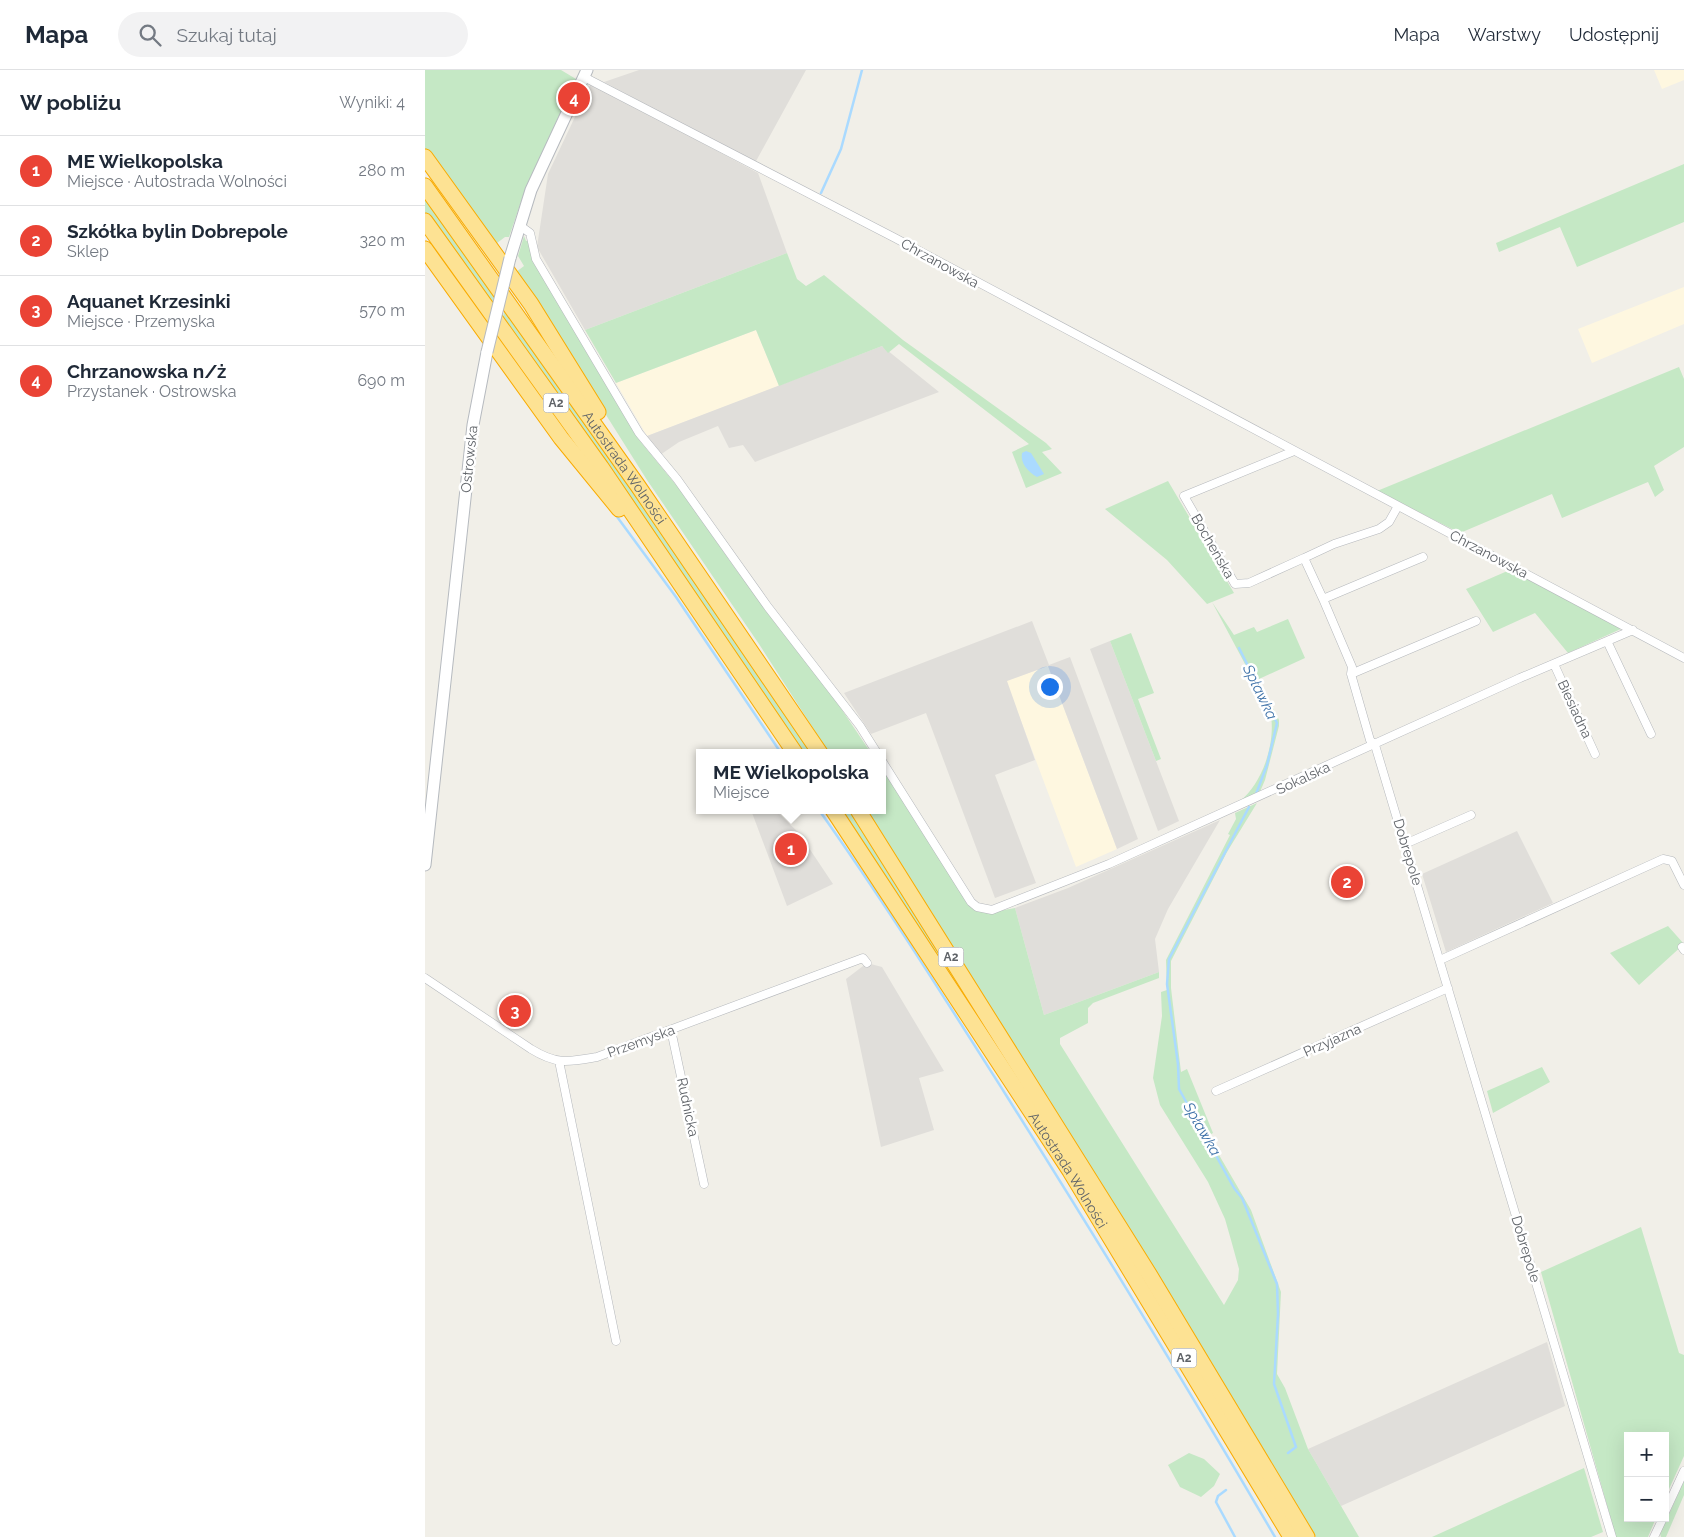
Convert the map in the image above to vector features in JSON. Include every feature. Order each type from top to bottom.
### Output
[{"type":"highway","points":[[425,157],[543,324],[623,454],[639,486]]},
{"type":"highway","name":"Autostrada Wolności","points":[[425,186],[639,486],[817,749]]},
{"type":"highway","name":"Autostrada Wolności","points":[[425,221],[684,588],[792,749]]},
{"type":"highway","points":[[425,249],[561,438],[684,588]]},
{"type":"highway","name":"Autostrada Wolności","points":[[836,814],[1070,1171],[1291,1537]]},
{"type":"highway","name":"Autostrada Wolności","points":[[861,814],[1149,1274],[1307,1537]]},
{"type":"street","name":"Ostrowska","points":[[425,864],[430,771],[474,416],[487,352],[519,224],[538,175],[585,74]]},
{"type":"street","name":"Chrzanowska","points":[[585,74],[1684,658]]},
{"type":"street","points":[[519,224],[530,232],[536,258],[639,433],[677,479],[768,607],[860,726],[874,749]]},
{"type":"street","name":"Bocheńska","points":[[1294,451],[1184,496],[1235,584],[1249,583],[1333,544],[1379,529],[1389,522],[1398,506]]},
{"type":"street","points":[[1323,599],[1423,557]]},
{"type":"street","points":[[1304,558],[1352,667],[1351,674],[1370,740],[1375,744]]},
{"type":"street","points":[[1351,674],[1476,621]]},
{"type":"street","name":"Sokalska","points":[[886,767],[971,902],[977,907],[992,910],[1011,904],[1200,824],[1633,630]]},
{"type":"street","points":[[1607,641],[1651,734]]},
{"type":"street","name":"Biesiadna","points":[[1554,664],[1595,754]]},
{"type":"street","name":"Dobrepole","points":[[1375,744],[1612,1537]]},
{"type":"street","points":[[1405,844],[1471,815]]},
{"type":"street","points":[[1440,960],[1663,859],[1672,861],[1684,885]]},
{"type":"street","name":"Przemyska","points":[[425,978],[545,1058],[567,1062],[597,1057],[863,958],[867,963]]},
{"type":"street","name":"Przyjazna","points":[[1216,1091],[1448,988]]},
{"type":"street","name":"Rudnicka","points":[[671,1030],[704,1184]]},
{"type":"street","points":[[559,1061],[617,1340]]},
{"type":"street","points":[[1669,1503],[1684,1471]]},
{"type":"street","points":[[1654,1537],[1661,1522]]},
{"type":"shaded area","points":[[639,70],[806,70],[755,163],[604,82]]},
{"type":"shaded area","points":[[1654,70],[1684,70],[1684,80],[1662,89]]},
{"type":"shaded area","points":[[591,83],[758,173],[787,253],[585,330],[537,247],[548,174]]},
{"type":"shaded area","points":[[1684,287],[1684,324],[1592,363],[1578,329]]},
{"type":"shaded area","points":[[756,330],[779,386],[647,436],[616,383]]},
{"type":"shaded area","points":[[882,346],[939,392],[755,462],[743,445],[729,448],[718,426],[679,442],[660,455],[647,436]]},
{"type":"shaded area","points":[[1032,621],[1049,665],[1070,657],[1138,839],[1117,849],[1048,666],[1007,681],[1035,760],[995,775],[1036,883],[995,898],[926,713],[871,734],[844,693]]},
{"type":"shaded area","points":[[1110,641],[1179,821],[1158,831],[1090,649]]},
{"type":"shaded area","points":[[1048,666],[1117,849],[1076,867],[1006,681]]},
{"type":"shaded area","points":[[752,814],[779,814],[799,833],[833,884],[787,906]]},
{"type":"shaded area","points":[[1220,820],[1168,909],[1155,939],[1159,972],[1044,1015],[1015,908],[1068,888]]},
{"type":"shaded area","points":[[1517,831],[1553,903],[1446,952],[1422,874]]},
{"type":"shaded area","points":[[867,963],[882,967],[944,1071],[919,1078],[934,1130],[881,1147],[846,979]]},
{"type":"shaded area","points":[[1547,1342],[1565,1406],[1341,1506],[1308,1449]]},
{"type":"green space","points":[[425,70],[561,70],[576,79],[526,187],[509,237],[505,237],[497,243],[505,254],[504,259],[425,149]]},
{"type":"green space","points":[[1684,164],[1684,222],[1577,267],[1560,227],[1499,252],[1496,243]]},
{"type":"green space","points":[[425,194],[496,291],[492,305],[425,212]]},
{"type":"green space","points":[[524,236],[526,241],[529,240],[585,348],[640,441],[681,491],[737,571],[836,701],[868,749],[826,749],[759,644],[647,480],[516,272],[524,266],[518,256]]},
{"type":"green space","points":[[787,253],[797,279],[806,286],[824,275],[903,340],[1046,443],[1052,449],[1042,452],[1062,473],[1026,488],[1012,452],[1029,444],[899,344],[888,353],[882,346],[779,386],[756,330],[616,383],[585,330]]},
{"type":"green space","points":[[506,305],[812,749],[798,749],[502,320]]},
{"type":"green space","points":[[1679,367],[1684,379],[1684,447],[1654,466],[1664,490],[1655,497],[1648,482],[1562,518],[1552,494],[1460,533],[1377,491]]},
{"type":"green space","points":[[1168,481],[1234,593],[1207,604],[1167,560],[1105,509]]},
{"type":"green space","points":[[1512,569],[1623,628],[1568,653],[1535,613],[1493,632],[1466,589]]},
{"type":"green space","points":[[1212,602],[1234,635],[1254,627],[1257,632],[1288,619],[1305,658],[1259,679],[1279,720],[1279,726],[1265,780],[1259,794],[1240,801],[1255,783],[1266,760],[1270,747],[1272,722],[1270,711]]},
{"type":"green space","points":[[1131,633],[1154,693],[1138,699],[1161,759],[1156,761],[1110,641]]},
{"type":"green space","points":[[886,775],[978,911],[988,913],[1015,908],[1044,1015],[1159,972],[1159,978],[1093,1003],[1088,1008],[1088,1023],[1060,1038],[1060,1044],[1224,1305],[1238,1280],[1239,1269],[1225,1219],[1208,1182],[1160,1105],[1153,1078],[1162,1016],[1161,992],[1167,990],[1166,960],[1230,835],[1228,834],[1236,819],[1235,813],[1257,803],[1227,852],[1171,961],[1171,988],[1181,1072],[1187,1069],[1213,1133],[1208,1136],[1251,1210],[1281,1292],[1277,1374],[1285,1388],[1308,1449],[1359,1537],[1316,1537],[1126,1223],[870,814],[886,814]]},
{"type":"green space","points":[[842,814],[856,814],[1149,1283]]},
{"type":"green space","points":[[1668,926],[1684,944],[1639,985],[1610,953]]},
{"type":"green space","points":[[1542,1067],[1550,1082],[1493,1113],[1487,1091]]},
{"type":"green space","points":[[1641,1227],[1679,1353],[1684,1355],[1684,1456],[1669,1489],[1669,1432],[1624,1432],[1624,1522],[1654,1522],[1648,1537],[1616,1537],[1541,1272]]},
{"type":"green space","points":[[1189,1453],[1204,1459],[1220,1474],[1214,1486],[1201,1497],[1180,1487],[1168,1465]]},
{"type":"green space","points":[[1584,1468],[1603,1532],[1591,1537],[1432,1537]]},
{"type":"green space","points":[[1684,1481],[1684,1495],[1666,1537],[1661,1537],[1660,1534],[1665,1522],[1669,1522],[1669,1514]]},
{"type":"water","points":[[1026,451],[1031,453],[1044,474],[1037,477],[1025,467],[1022,453]]},
{"type":"waterway","points":[[821,193],[841,149],[862,70]]},
{"type":"waterway","points":[[615,514],[676,597],[778,749]]},
{"type":"waterway","name":"Spławka","points":[[1239,648],[1277,723],[1267,765],[1256,794]]},
{"type":"waterway","name":"Spławka","points":[[1249,807],[1169,959],[1167,984],[1178,1064],[1179,1089],[1234,1188],[1242,1198],[1277,1284],[1278,1314],[1274,1384],[1296,1447],[1288,1453]]},
{"type":"waterway","points":[[822,814],[914,951],[1109,1260],[1275,1537]]},
{"type":"waterway","name":"Spławka","points":[[1226,1490],[1218,1496],[1216,1502],[1235,1537]]},
{"type":"place","name":"Chrzanowska n/ż","points":[[574,98]]},
{"type":"place","name":"ME Wielkopolska","points":[[791,849]]},
{"type":"place","name":"Szkółka bylin Dobrepole","points":[[1347,882]]},
{"type":"place","name":"Aquanet Krzesinki","points":[[515,1011]]}]
